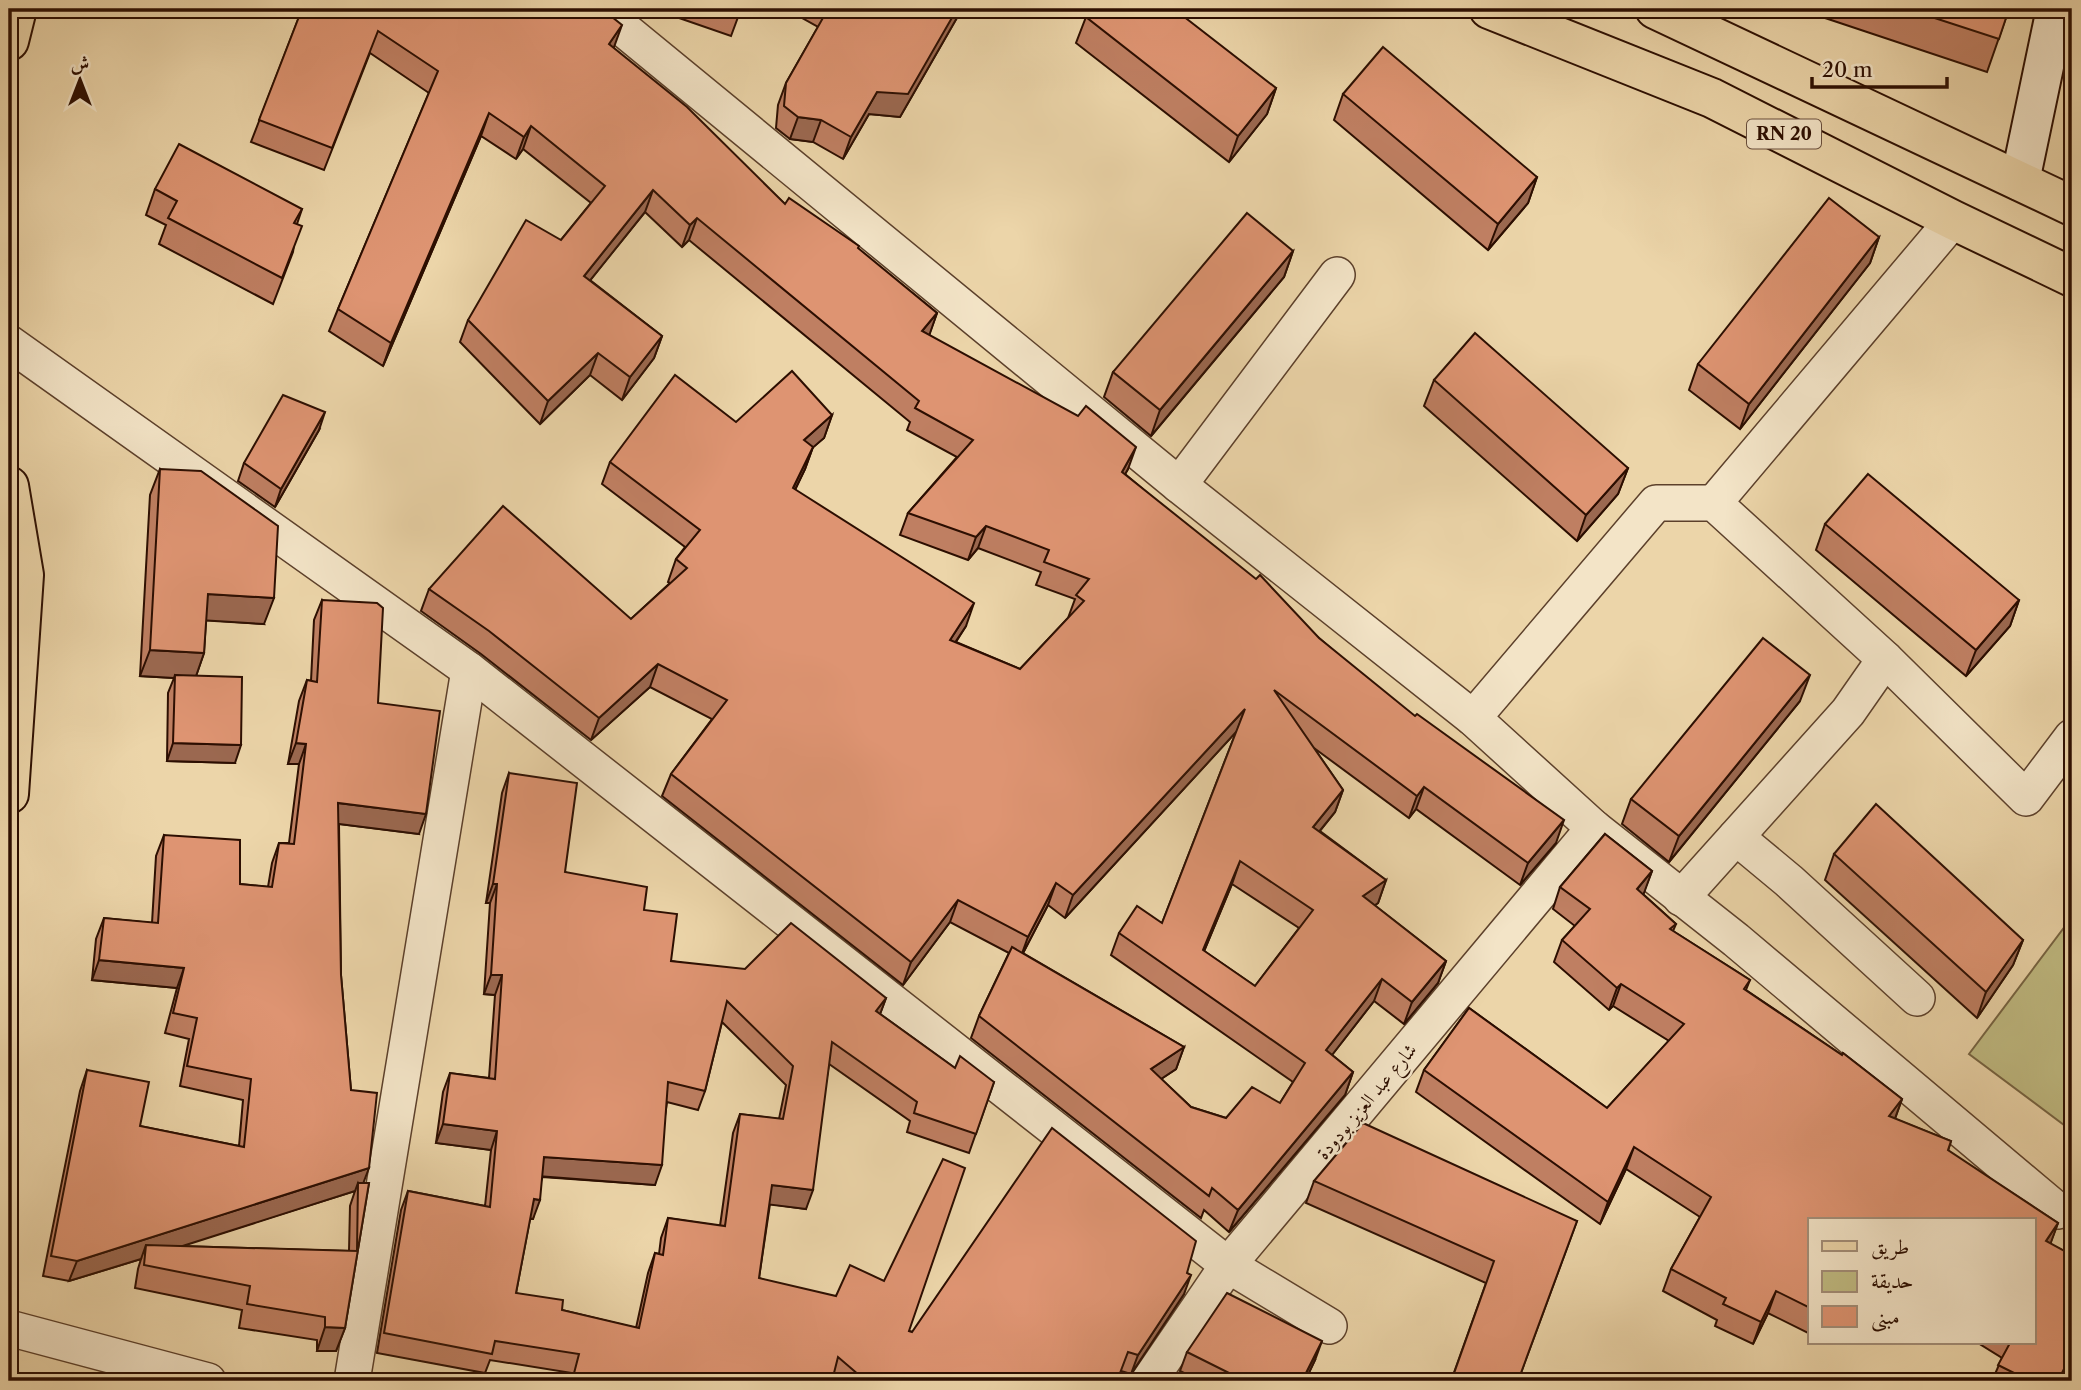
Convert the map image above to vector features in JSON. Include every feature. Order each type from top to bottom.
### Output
[{"type":"main road","points":[[9,41],[17,9]]},
{"type":"main road","name":"RN 20","points":[[1489,9],[1712,98],[2072,277]]},
{"type":"main road","points":[[1669,11],[2072,206]]},
{"type":"main road","points":[[9,485],[24,575],[9,794]]},
{"type":"street","points":[[599,9],[1179,485],[1473,718],[1594,828],[1736,940],[2058,1211]]},
{"type":"street","points":[[2020,181],[2056,9]]},
{"type":"street","points":[[1714,503],[1953,220]]},
{"type":"street","points":[[1179,485],[1337,275]]},
{"type":"street","points":[[9,343],[470,670],[1228,1265],[1329,1326]]},
{"type":"street","points":[[1473,718],[1656,503],[1714,503],[1885,659],[2026,798],[2068,751]]},
{"type":"street","points":[[1681,898],[1848,712],[1885,659]]},
{"type":"street","points":[[352,1381],[470,670]]},
{"type":"street","name":"شارع عبد العزيز بودودة","points":[[1149,1381],[1228,1265],[1594,828]]},
{"type":"street","points":[[1736,837],[1789,881],[1917,998]]},
{"type":"street","points":[[9,1328],[208,1381]]},
{"type":"green space","points":[[2072,917],[2072,1131],[1969,1054]]},
{"type":"building","points":[[302,9],[602,9],[622,25],[609,44],[687,107],[785,204],[789,198],[859,246],[858,248],[937,313],[922,331],[1078,416],[1086,406],[1136,447],[1122,472],[1256,579],[1260,575],[1319,638],[1415,716],[1417,714],[1564,820],[1528,863],[1424,787],[1417,796],[1274,690],[1343,790],[1313,827],[1386,880],[1363,896],[1446,961],[1412,1002],[1382,979],[1326,1050],[1353,1072],[1238,1210],[1212,1188],[1209,1196],[979,1016],[1012,947],[1184,1047],[1151,1069],[1191,1107],[1226,1118],[1252,1087],[1280,1103],[1305,1063],[1119,933],[1137,906],[1162,923],[1245,709],[1073,895],[1056,883],[1028,937],[958,900],[911,962],[671,774],[727,700],[658,664],[599,718],[489,631],[429,589],[503,506],[631,619],[687,568],[676,559],[700,530],[610,462],[675,375],[736,422],[792,371],[832,415],[804,440],[813,447],[793,488],[974,603],[950,640],[1020,669],[1084,601],[1076,595],[1089,579],[1044,562],[1049,550],[986,526],[976,537],[908,513],[973,440],[915,408],[919,401],[697,218],[690,225],[653,190],[584,276],[662,336],[630,377],[598,353],[548,401],[468,320],[526,220],[561,240],[605,186],[531,126],[524,137],[489,113],[391,343],[338,309],[438,71],[378,31],[332,148],[259,120]],"holes":[[[1240,861],[1313,910],[1255,986],[1203,950]]]},
{"type":"building","points":[[724,9],[741,9],[739,14]]},
{"type":"building","points":[[828,9],[957,9],[908,94],[877,92],[851,137],[821,120],[798,117],[784,106],[786,83]]},
{"type":"building","points":[[1093,9],[1174,9],[1276,88],[1238,136],[1086,17]]},
{"type":"building","points":[[1907,9],[2009,9],[1999,39]]},
{"type":"building","points":[[1383,47],[1537,177],[1498,224],[1343,94]]},
{"type":"building","points":[[179,144],[302,209],[294,223],[302,226],[282,278],[168,218],[177,201],[155,189]]},
{"type":"building","points":[[1829,198],[1879,237],[1749,404],[1698,364]]},
{"type":"building","points":[[1247,213],[1293,251],[1160,410],[1113,372]]},
{"type":"building","points":[[1475,333],[1628,468],[1586,515],[1434,380]]},
{"type":"building","points":[[283,395],[325,412],[281,489],[244,463]]},
{"type":"building","points":[[160,469],[201,471],[278,526],[274,598],[208,594],[204,653],[150,650]]},
{"type":"building","points":[[1868,474],[2019,600],[1976,650],[1825,524]]},
{"type":"building","points":[[322,600],[377,603],[383,608],[378,703],[440,711],[426,814],[338,803],[341,975],[351,1090],[377,1093],[369,1168],[77,1261],[51,1256],[87,1070],[149,1082],[140,1126],[244,1147],[251,1079],[187,1066],[197,1018],[173,1013],[184,968],[99,960],[104,918],[158,923],[164,835],[240,840],[240,884],[272,887],[279,843],[294,844],[306,744],[296,743],[307,680],[317,682]]},
{"type":"building","points":[[1763,638],[1810,675],[1679,836],[1631,799]]},
{"type":"building","points":[[175,675],[242,677],[241,745],[173,743]]},
{"type":"building","points":[[509,773],[577,783],[565,872],[647,887],[644,910],[677,914],[671,961],[745,969],[791,923],[886,998],[876,1011],[955,1068],[960,1056],[994,1082],[976,1134],[914,1113],[917,1102],[832,1042],[813,1190],[772,1185],[759,1278],[836,1296],[850,1265],[884,1281],[943,1159],[965,1168],[909,1331],[912,1332],[1052,1128],[1196,1241],[1187,1273],[1191,1275],[1138,1355],[1128,1352],[1117,1381],[866,1381],[838,1357],[832,1381],[572,1381],[579,1354],[495,1341],[492,1354],[384,1333],[408,1191],[490,1207],[497,1131],[443,1124],[450,1073],[495,1079],[502,975],[491,975],[497,884],[493,884]],"holes":[[[727,1001],[793,1066],[783,1119],[740,1114],[725,1226],[668,1218],[663,1255],[655,1253],[639,1328],[562,1310],[563,1300],[516,1293],[534,1199],[540,1200],[544,1157],[662,1165],[668,1082],[705,1091]]]},
{"type":"building","points":[[1876,804],[2023,940],[1986,992],[1834,854]]},
{"type":"building","points":[[1605,834],[1652,871],[1637,889],[1676,924],[1670,929],[1750,980],[1744,989],[1842,1055],[1843,1053],[1902,1099],[1889,1116],[1951,1141],[1948,1150],[2058,1223],[2046,1241],[2072,1255],[2072,1353],[2058,1381],[2030,1381],[1998,1365],[2009,1344],[2036,1344],[2036,1218],[1808,1218],[1808,1307],[1776,1291],[1761,1322],[1723,1304],[1726,1298],[1671,1269],[1711,1197],[1634,1147],[1608,1202],[1424,1070],[1469,1008],[1607,1108],[1684,1024],[1621,984],[1617,988],[1562,940],[1590,909],[1560,887]]},
{"type":"building","points":[[1363,1123],[1577,1221],[1518,1381],[1452,1379],[1494,1261],[1314,1181]]},
{"type":"building","points":[[358,1183],[369,1183],[345,1328],[325,1327],[325,1317],[247,1304],[250,1286],[144,1265],[146,1245],[357,1251]]},
{"type":"building","points":[[1227,1293],[1322,1341],[1302,1381],[1245,1381],[1187,1352]]}]
